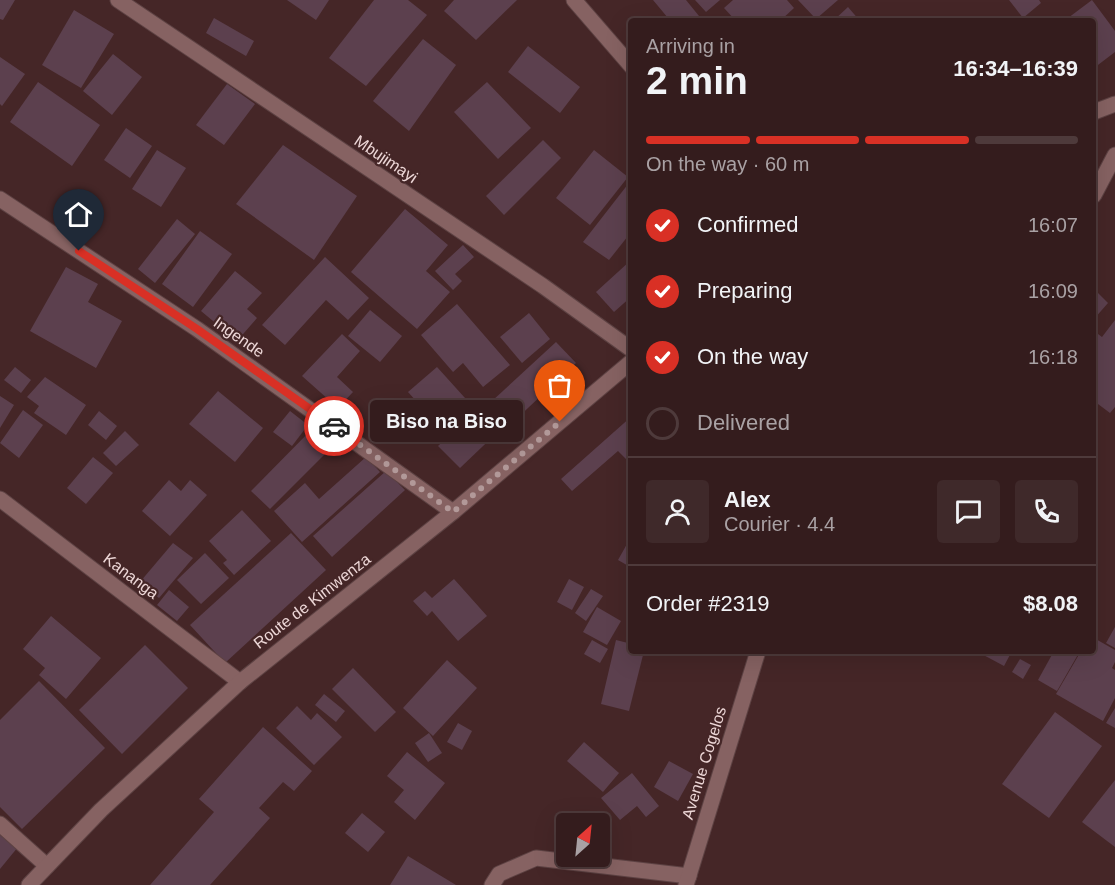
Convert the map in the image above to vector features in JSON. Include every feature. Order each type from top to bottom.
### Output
[{"type":"street","name":"Mbujimayi","points":[[118,0],[543,286],[628,347]]},
{"type":"street","points":[[574,0],[628,62]]},
{"type":"street","points":[[1096,111],[1115,104]]},
{"type":"street","points":[[1096,191],[1115,155]]},
{"type":"street","name":"Ingende","points":[[0,199],[197,329],[453,512]]},
{"type":"street","name":"Route de Kimwenza","points":[[29,885],[101,810],[240,681],[453,512],[628,364]]},
{"type":"street","name":"Kananga","points":[[0,499],[240,681]]},
{"type":"street","name":"Avenue Cogelos","points":[[688,880],[757,654]]},
{"type":"street","points":[[0,824],[47,866]]},
{"type":"street","points":[[492,885],[499,874],[536,858],[688,880]]},
{"type":"building","points":[[0,0],[15,0],[3,20],[0,19]]},
{"type":"building","points":[[287,0],[329,0],[316,20]]},
{"type":"building","points":[[374,0],[408,0],[427,15],[366,86],[329,58]]},
{"type":"building","points":[[454,0],[517,0],[476,40],[444,11]]},
{"type":"building","points":[[653,0],[686,0],[699,16],[697,18],[668,18]]},
{"type":"building","points":[[695,0],[720,0],[706,12]]},
{"type":"building","points":[[733,0],[787,0],[794,8],[783,18],[733,18],[724,8]]},
{"type":"building","points":[[798,0],[838,0],[817,18]]},
{"type":"building","points":[[1009,0],[1039,0],[1041,3],[1023,18]]},
{"type":"building","points":[[1092,0],[1115,31],[1115,52],[1096,66],[1096,18],[1068,18]]},
{"type":"building","points":[[848,7],[857,18],[836,18]]},
{"type":"building","points":[[74,10],[114,34],[81,88],[42,65]]},
{"type":"building","points":[[214,18],[254,41],[246,56],[206,33]]},
{"type":"building","points":[[423,39],[456,65],[409,131],[373,101]]},
{"type":"building","points":[[528,46],[580,87],[560,113],[508,72]]},
{"type":"building","points":[[113,54],[142,77],[112,115],[83,91]]},
{"type":"building","points":[[0,57],[25,74],[2,106],[0,104]]},
{"type":"building","points":[[38,82],[100,125],[72,166],[10,122]]},
{"type":"building","points":[[487,82],[531,128],[498,159],[454,112]]},
{"type":"building","points":[[227,84],[255,104],[224,145],[196,125]]},
{"type":"building","points":[[126,128],[152,146],[130,178],[104,160]]},
{"type":"building","points":[[543,140],[561,158],[504,215],[486,196]]},
{"type":"building","points":[[283,145],[357,196],[314,260],[236,204]]},
{"type":"building","points":[[157,150],[186,168],[161,207],[132,189]]},
{"type":"building","points":[[594,150],[628,177],[590,225],[556,198]]},
{"type":"building","points":[[628,184],[628,236],[609,260],[583,242]]},
{"type":"building","points":[[405,209],[448,245],[426,271],[450,292],[417,329],[351,272]]},
{"type":"building","points":[[177,219],[195,234],[155,283],[138,269]]},
{"type":"building","points":[[200,231],[232,254],[193,307],[162,284]]},
{"type":"building","points":[[463,245],[474,257],[455,274],[462,281],[453,290],[435,271]]},
{"type":"building","points":[[325,257],[369,298],[348,320],[326,300],[285,345],[262,325]]},
{"type":"building","points":[[628,263],[628,300],[614,312],[596,292]]},
{"type":"building","points":[[66,267],[98,284],[88,302],[122,321],[96,368],[30,331]]},
{"type":"building","points":[[235,271],[262,293],[247,309],[257,318],[237,341],[201,311]]},
{"type":"building","points":[[1096,291],[1108,303],[1096,317]]},
{"type":"building","points":[[457,304],[510,365],[483,387],[463,363],[453,372],[421,335]]},
{"type":"building","points":[[370,310],[402,336],[380,362],[348,336]]},
{"type":"building","points":[[529,313],[550,339],[522,363],[500,337]]},
{"type":"building","points":[[1115,320],[1115,407],[1110,413],[1096,402],[1096,332],[1102,337]]},
{"type":"building","points":[[342,334],[360,351],[337,377],[353,392],[338,408],[302,376]]},
{"type":"building","points":[[556,342],[576,363],[512,423],[492,401]]},
{"type":"building","points":[[15,367],[31,380],[21,393],[4,380]]},
{"type":"building","points":[[437,367],[465,398],[436,423],[408,392]]},
{"type":"building","points":[[45,377],[86,405],[66,435],[34,413],[39,406],[27,397]]},
{"type":"building","points":[[218,391],[263,428],[235,462],[189,424]]},
{"type":"building","points":[[0,396],[14,405],[0,428]]},
{"type":"building","points":[[483,403],[504,426],[460,468],[438,446]]},
{"type":"building","points":[[23,410],[43,425],[19,458],[0,443]]},
{"type":"building","points":[[99,411],[117,426],[106,440],[88,425]]},
{"type":"building","points":[[290,411],[308,425],[292,446],[273,432]]},
{"type":"building","points":[[628,420],[628,461],[618,451],[572,491],[561,479]]},
{"type":"building","points":[[317,424],[336,443],[270,509],[251,491]]},
{"type":"building","points":[[125,431],[139,445],[116,466],[103,453]]},
{"type":"building","points":[[93,457],[113,473],[86,504],[67,488]]},
{"type":"building","points":[[366,457],[380,472],[302,542],[274,511],[305,483],[319,499]]},
{"type":"building","points":[[386,471],[405,490],[332,557],[313,536]]},
{"type":"building","points":[[169,480],[181,491],[190,480],[207,495],[170,536],[142,511]]},
{"type":"building","points":[[242,510],[271,541],[234,575],[223,563],[227,560],[209,541]]},
{"type":"building","points":[[291,533],[326,570],[225,663],[190,625]]},
{"type":"building","points":[[628,542],[628,566],[618,560]]},
{"type":"building","points":[[173,543],[193,558],[159,598],[140,582]]},
{"type":"building","points":[[205,553],[229,578],[201,604],[177,580]]},
{"type":"building","points":[[454,579],[487,616],[458,641],[432,611],[427,616],[413,601],[425,591],[432,598]]},
{"type":"building","points":[[569,579],[584,587],[572,610],[557,602]]},
{"type":"building","points":[[591,589],[603,596],[586,621],[575,613]]},
{"type":"building","points":[[169,590],[189,607],[177,621],[157,605]]},
{"type":"building","points":[[597,607],[621,621],[607,645],[583,632]]},
{"type":"building","points":[[51,616],[101,658],[66,699],[39,675],[45,668],[23,649]]},
{"type":"building","points":[[1115,627],[1115,648],[1106,643]]},
{"type":"building","points":[[1096,639],[1115,650],[1115,662],[1112,668],[1115,670],[1115,698],[1103,721],[1056,694],[1079,654],[1096,654]]},
{"type":"building","points":[[592,640],[608,649],[600,663],[584,654]]},
{"type":"building","points":[[616,640],[628,643],[628,654],[643,654],[629,711],[601,704]]},
{"type":"building","points":[[145,645],[188,688],[122,754],[79,710]]},
{"type":"building","points":[[982,654],[1010,654],[1004,666]]},
{"type":"building","points":[[1052,654],[1078,654],[1057,691],[1038,680]]},
{"type":"building","points":[[1020,659],[1031,665],[1023,679],[1012,672]]},
{"type":"building","points":[[447,660],[477,688],[433,736],[403,708]]},
{"type":"building","points":[[353,668],[396,712],[375,732],[332,689]]},
{"type":"building","points":[[39,681],[105,748],[22,829],[0,807],[0,720]]},
{"type":"building","points":[[324,694],[345,711],[336,722],[315,705]]},
{"type":"building","points":[[297,706],[311,720],[317,713],[342,737],[314,765],[276,728]]},
{"type":"building","points":[[1115,708],[1115,728],[1106,723]]},
{"type":"building","points":[[1055,712],[1102,746],[1049,818],[1002,784]]},
{"type":"building","points":[[458,723],[472,731],[462,750],[447,742]]},
{"type":"building","points":[[263,727],[312,771],[294,791],[283,782],[259,808],[270,818],[210,885],[150,885],[214,812],[199,799]]},
{"type":"building","points":[[429,733],[442,753],[428,762],[415,743]]},
{"type":"building","points":[[584,742],[619,773],[603,792],[567,761]]},
{"type":"building","points":[[407,752],[445,783],[415,820],[394,802],[404,790],[387,776]]},
{"type":"building","points":[[669,761],[693,774],[678,801],[654,787]]},
{"type":"building","points":[[632,773],[659,806],[646,817],[637,806],[620,820],[601,798]]},
{"type":"building","points":[[1115,780],[1115,847],[1082,822]]},
{"type":"building","points":[[362,813],[385,832],[368,852],[345,833]]},
{"type":"building","points":[[0,833],[18,847],[0,869]]},
{"type":"building","points":[[408,856],[456,885],[390,885]]},
{"type":"way so far","points":[[334,426],[453,512],[560,422]]},
{"type":"place","name":"Biso na Biso","points":[[560,422]]},
{"type":"route","points":[[79,251],[197,329],[334,426]]}]
